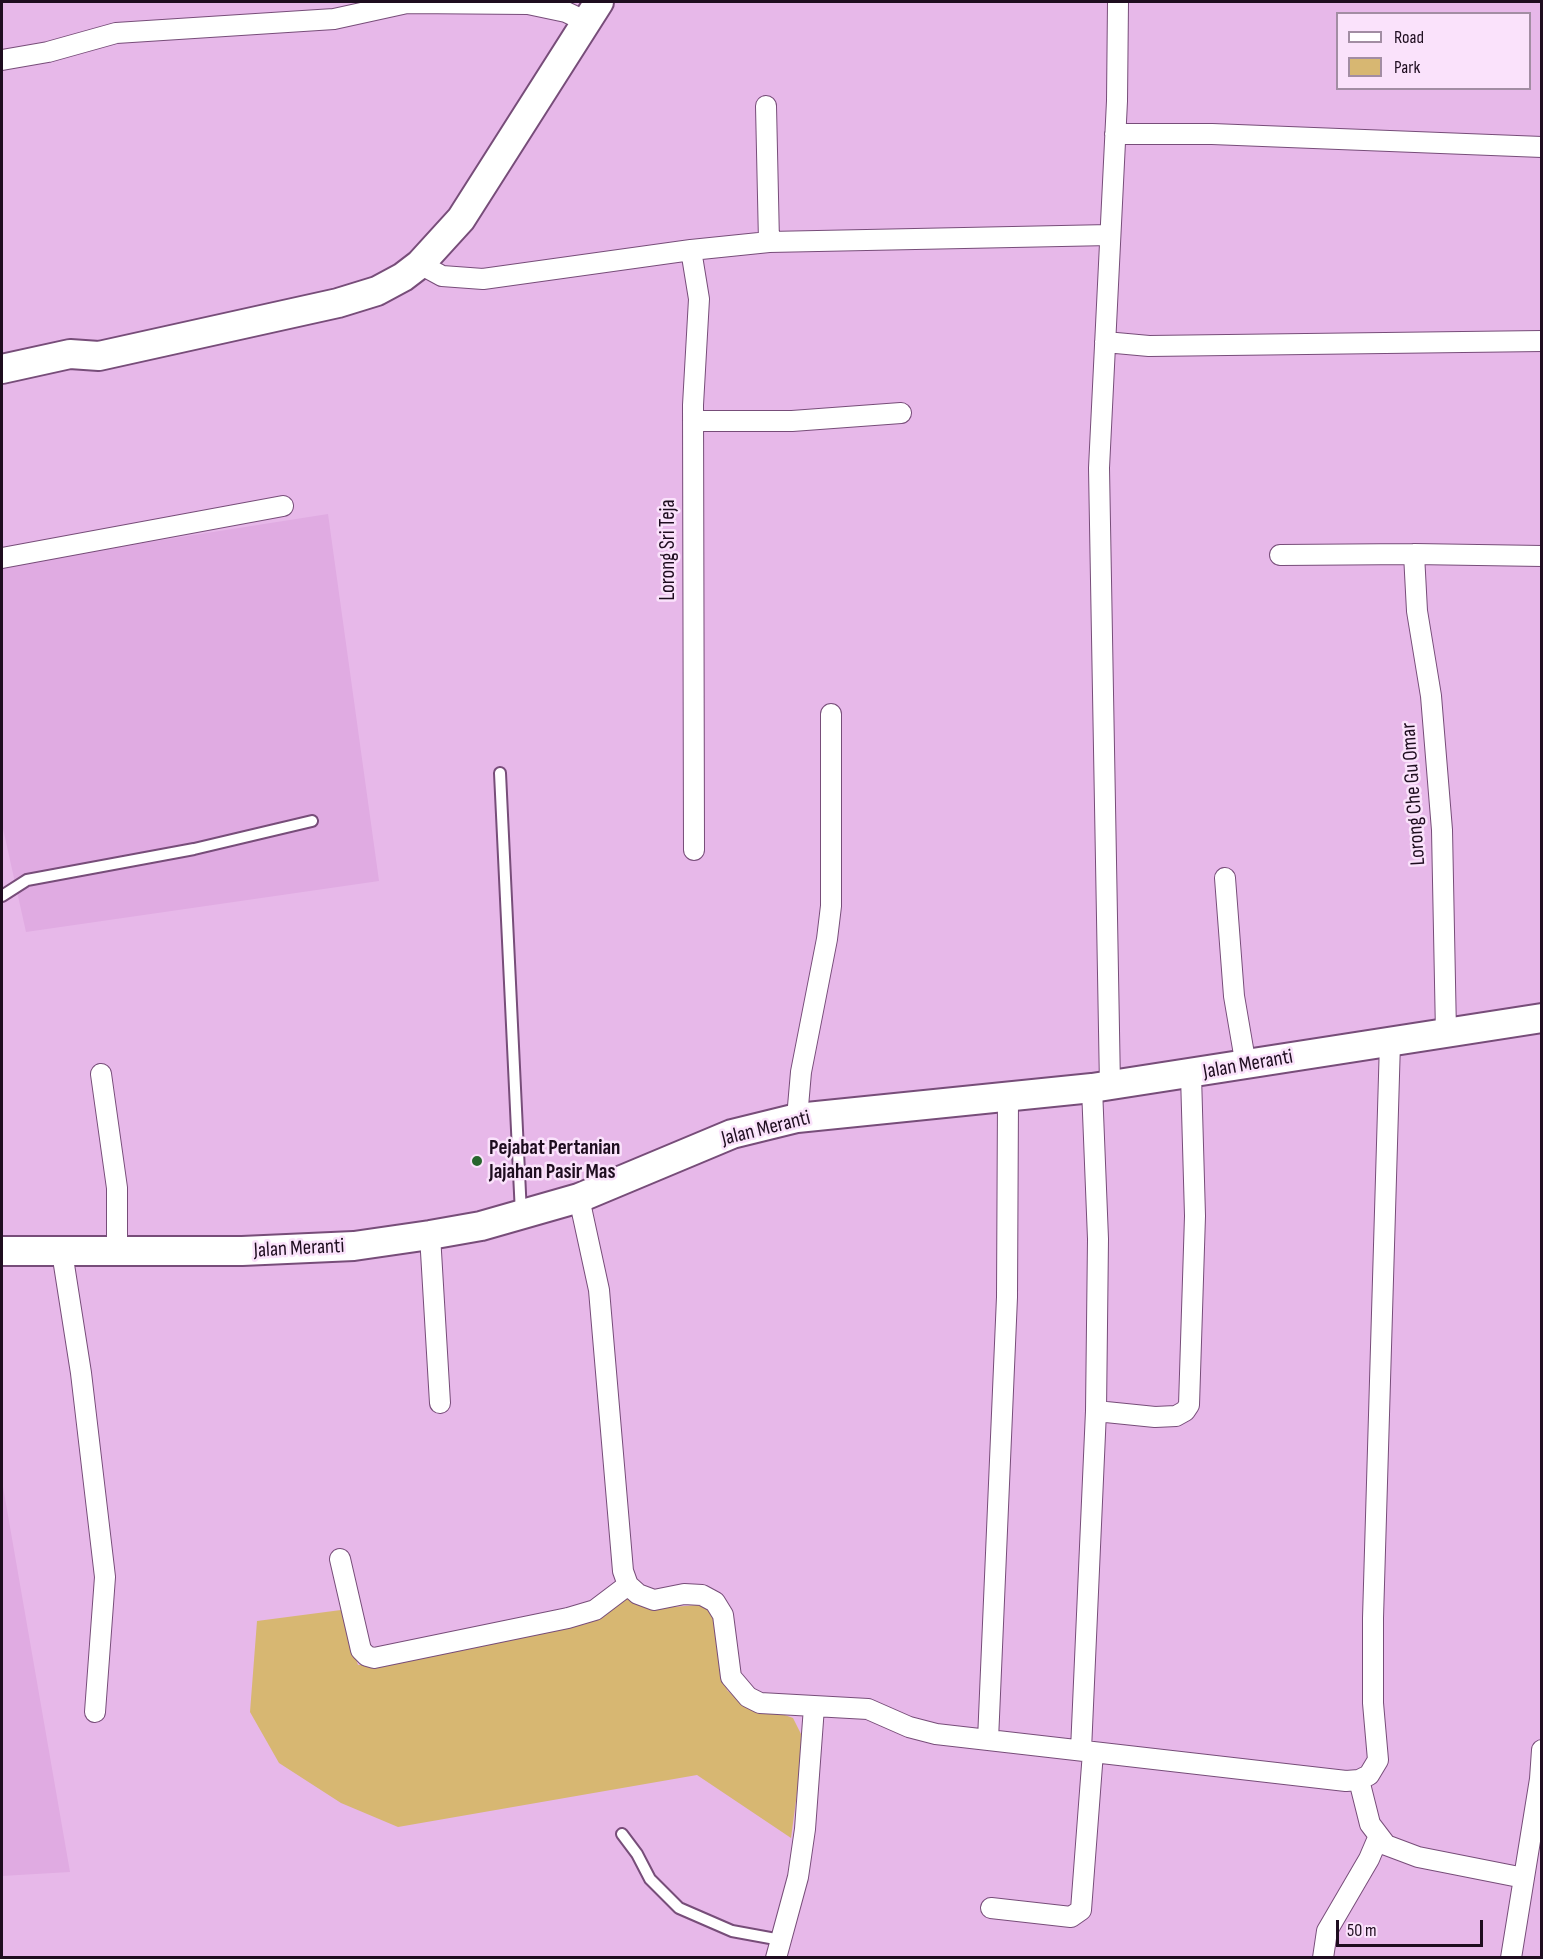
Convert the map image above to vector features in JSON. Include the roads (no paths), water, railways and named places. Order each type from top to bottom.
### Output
[{"type":"street","points":[[991,1908],[1071,1917],[1081,1910],[1096,1411],[1101,1087],[1099,468],[1118,62],[1118,2]]},
{"type":"street","points":[[2,60],[48,52],[116,33],[311,21],[407,3],[528,4],[566,12],[593,12]]},
{"type":"street","points":[[2,369],[70,354],[99,356],[338,303],[377,291],[420,264],[461,219],[593,12]]},
{"type":"street","points":[[766,106],[769,242]]},
{"type":"street","points":[[1115,134],[1212,134],[1542,147]]},
{"type":"street","points":[[420,264],[442,276],[483,279],[691,250],[769,242],[1110,235]]},
{"type":"street","name":"Lorong Sri Teja","points":[[691,250],[699,299],[694,353],[693,421],[693,850]]},
{"type":"street","points":[[1105,342],[1149,346],[1542,341]]},
{"type":"street","points":[[2,388],[74,371],[99,356]]},
{"type":"street","points":[[693,421],[792,421],[901,413]]},
{"type":"street","points":[[2,558],[283,506]]},
{"type":"street","name":"Lorong Che Gu Omar","points":[[1414,554],[1416,601],[1431,696],[1442,830],[1446,1033]]},
{"type":"street","points":[[1280,555],[1542,556]]},
{"type":"street","points":[[797,1118],[801,1072],[827,939],[831,906],[831,714]]},
{"type":"street","points":[[1225,878],[1234,996],[1246,1065]]},
{"type":"street","name":"Jalan Meranti","points":[[2,1251],[243,1251],[354,1246],[430,1235],[521,1216],[579,1198],[732,1134],[797,1118],[1008,1098],[1191,1075],[1542,1018]]},
{"type":"street","points":[[579,1198],[599,1290],[619,1544],[628,1585],[638,1594],[654,1600],[684,1594],[702,1596],[715,1602],[723,1614],[731,1677],[738,1688],[760,1702],[868,1709],[909,1727],[988,1740],[1334,1780],[1359,1780],[1375,1770],[1378,1760],[1373,1703],[1373,1618],[1390,1041]]},
{"type":"street","points":[[101,1074],[117,1188],[117,1250]]},
{"type":"street","points":[[1096,1411],[1155,1417],[1176,1416],[1189,1406],[1195,1216],[1191,1075]]},
{"type":"street","points":[[988,1740],[1007,1297],[1008,1098]]},
{"type":"street","points":[[430,1235],[441,1403]]},
{"type":"street","points":[[62,1252],[81,1373],[105,1577],[95,1712]]},
{"type":"street","points":[[340,1559],[361,1650],[367,1656],[374,1658],[383,1658],[568,1618],[595,1610],[628,1585]]},
{"type":"street","points":[[778,1949],[798,1877],[805,1829],[814,1707]]},
{"type":"street","points":[[1511,1958],[1540,1779],[1542,1750]]},
{"type":"street","points":[[1359,1780],[1370,1824],[1378,1838],[1398,1852],[1524,1878]]},
{"type":"street","points":[[1323,1958],[1327,1931],[1369,1859],[1378,1838]]},
{"type":"lane","points":[[500,773],[521,1216]]},
{"type":"lane","points":[[2,896],[27,880],[194,849],[312,821]]},
{"type":"lane","points":[[622,1834],[637,1854],[650,1879],[679,1908],[778,1949]]},
{"type":"place","name":"Pejabat Pertanian Jajahan Pasir Mas","points":[[477,1161]]}]
